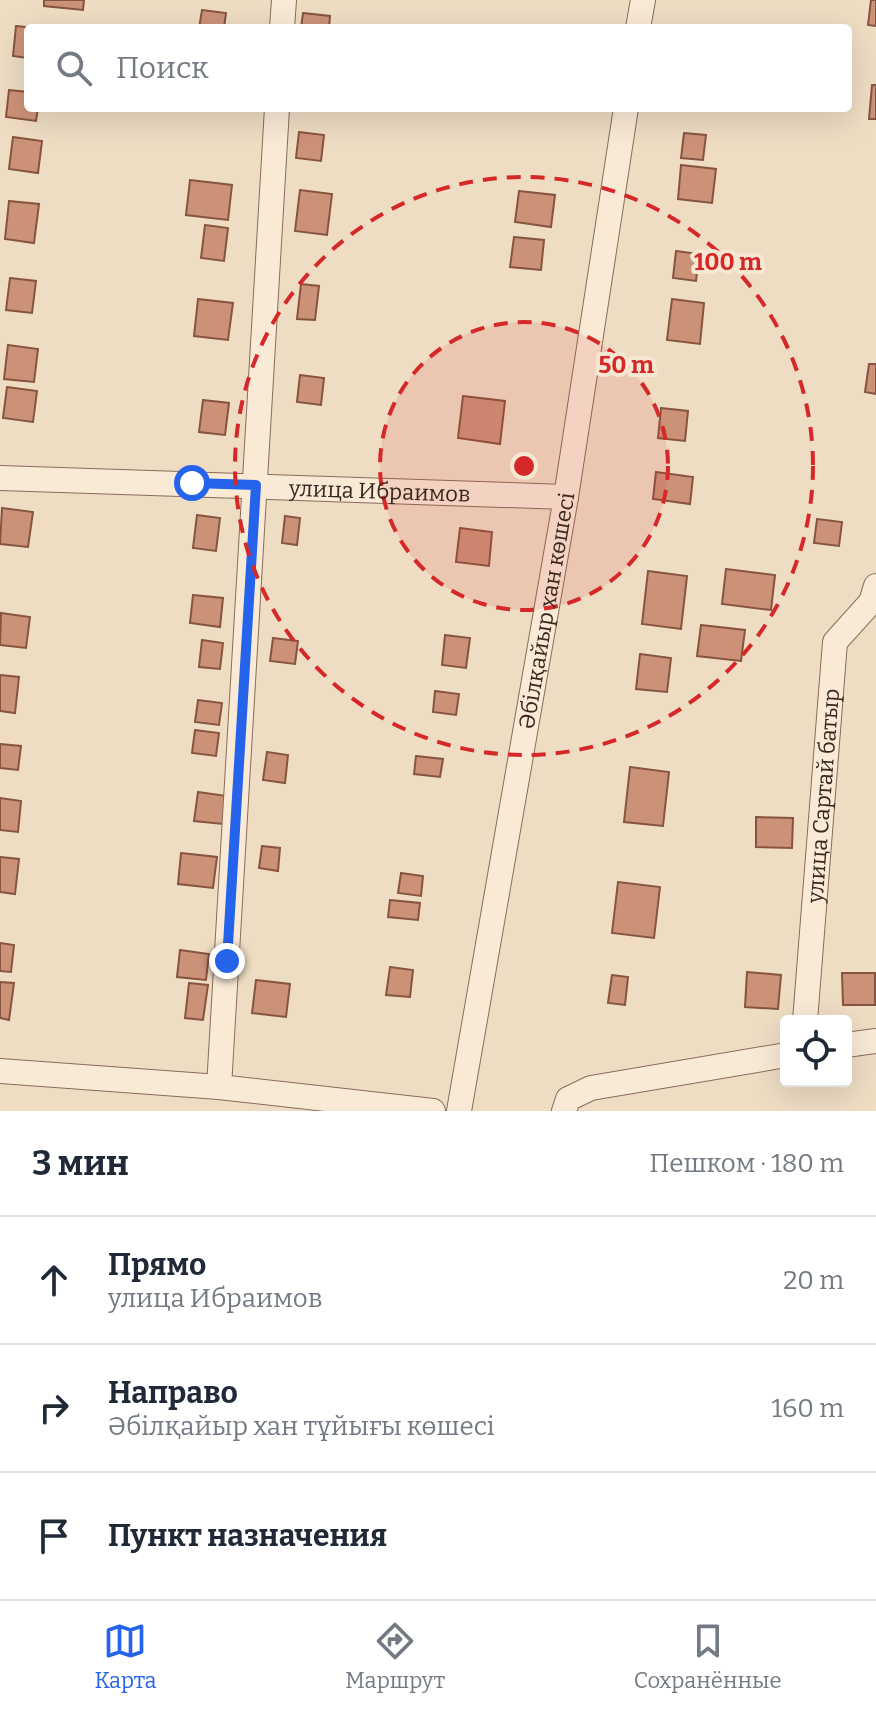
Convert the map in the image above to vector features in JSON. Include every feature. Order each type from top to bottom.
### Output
[{"type":"street","points":[[282,24],[284,0]]},
{"type":"street","points":[[639,24],[643,0]]},
{"type":"street","points":[[219,1087],[277,112]]},
{"type":"street","name":"Әбілқайыр хан көшесі","points":[[459,1111],[566,497],[625,112]]},
{"type":"street","name":"улица Ибраимов","points":[[0,478],[566,497]]},
{"type":"street","name":"улица Сартай батыр","points":[[805,1015],[835,642],[874,597]]},
{"type":"street","points":[[852,1044],[876,1041]]},
{"type":"street","points":[[564,1111],[568,1099],[591,1088],[780,1056]]},
{"type":"street","points":[[0,1071],[219,1087],[433,1111]]},
{"type":"building","points":[[44,0],[84,0],[83,10],[44,6]]},
{"type":"building","points":[[871,0],[876,0],[876,26],[868,25]]},
{"type":"building","points":[[202,10],[226,13],[225,24],[200,24]]},
{"type":"building","points":[[303,13],[330,16],[329,24],[302,24]]},
{"type":"building","points":[[16,26],[24,27],[24,57],[13,56]]},
{"type":"building","points":[[872,85],[876,85],[876,119],[869,119]]},
{"type":"building","points":[[9,90],[24,92],[24,112],[37,112],[36,121],[6,117]]},
{"type":"building","points":[[299,132],[324,135],[321,161],[296,158]]},
{"type":"building","points":[[684,133],[706,135],[703,160],[681,158]]},
{"type":"building","points":[[13,137],[42,141],[38,173],[9,169]]},
{"type":"building","points":[[681,165],[716,169],[712,203],[678,199]]},
{"type":"building","points":[[190,180],[232,185],[228,220],[186,215]]},
{"type":"building","points":[[300,190],[332,194],[327,235],[295,231]]},
{"type":"building","points":[[519,191],[555,195],[551,227],[515,222]]},
{"type":"building","points":[[9,201],[39,204],[34,243],[5,239]]},
{"type":"building","points":[[205,225],[228,228],[224,261],[201,258]]},
{"type":"building","points":[[514,237],[544,240],[541,270],[510,267]]},
{"type":"building","points":[[676,251],[699,254],[696,281],[673,278]]},
{"type":"building","points":[[10,278],[36,281],[32,313],[6,310]]},
{"type":"building","points":[[301,284],[319,286],[315,320],[297,319]]},
{"type":"building","points":[[198,299],[233,303],[228,340],[194,336]]},
{"type":"building","points":[[672,299],[704,303],[700,344],[667,340]]},
{"type":"building","points":[[8,345],[38,349],[34,382],[4,379]]},
{"type":"building","points":[[869,364],[876,364],[876,394],[865,392]]},
{"type":"building","points":[[300,375],[324,378],[321,405],[297,402]]},
{"type":"building","points":[[7,387],[37,391],[33,422],[3,418]]},
{"type":"building","points":[[463,396],[505,401],[500,444],[458,438]]},
{"type":"building","points":[[203,400],[229,403],[225,435],[199,432]]},
{"type":"building","points":[[661,408],[688,411],[685,441],[658,438]]},
{"type":"building","points":[[656,472],[693,477],[690,504],[653,499]]},
{"type":"building","points":[[2,508],[33,512],[28,547],[0,544]]},
{"type":"building","points":[[197,515],[220,518],[216,551],[193,548]]},
{"type":"building","points":[[285,516],[300,518],[297,545],[282,543]]},
{"type":"building","points":[[817,519],[842,522],[839,546],[814,543]]},
{"type":"building","points":[[460,528],[492,532],[489,566],[456,562]]},
{"type":"building","points":[[726,569],[775,575],[771,610],[722,604]]},
{"type":"building","points":[[648,571],[687,576],[681,629],[642,624]]},
{"type":"building","points":[[193,595],[223,598],[220,627],[190,623]]},
{"type":"building","points":[[1,613],[30,617],[26,648],[0,645]]},
{"type":"building","points":[[701,625],[745,630],[741,661],[697,656]]},
{"type":"building","points":[[445,635],[470,638],[466,668],[442,665]]},
{"type":"building","points":[[273,638],[298,641],[295,664],[270,661]]},
{"type":"building","points":[[202,640],[223,643],[220,669],[199,667]]},
{"type":"building","points":[[640,654],[671,658],[667,692],[636,689]]},
{"type":"building","points":[[0,675],[19,677],[15,713],[0,711]]},
{"type":"building","points":[[435,691],[459,694],[456,715],[433,712]]},
{"type":"building","points":[[198,700],[222,703],[219,725],[195,722]]},
{"type":"building","points":[[195,730],[219,733],[216,756],[192,753]]},
{"type":"building","points":[[0,744],[21,746],[18,770],[0,768]]},
{"type":"building","points":[[267,752],[288,755],[285,783],[263,780]]},
{"type":"building","points":[[416,756],[443,759],[440,777],[414,774]]},
{"type":"building","points":[[630,767],[669,772],[663,826],[624,822]]},
{"type":"building","points":[[198,792],[227,796],[223,824],[194,821]]},
{"type":"building","points":[[0,798],[21,801],[18,832],[0,830]]},
{"type":"building","points":[[756,817],[793,818],[792,848],[756,847]]},
{"type":"building","points":[[262,846],[280,848],[278,871],[259,868]]},
{"type":"building","points":[[181,853],[217,857],[213,888],[178,884]]},
{"type":"building","points":[[0,857],[19,859],[15,894],[0,892]]},
{"type":"building","points":[[401,873],[423,876],[421,896],[398,893]]},
{"type":"building","points":[[618,882],[660,887],[654,938],[612,933]]},
{"type":"building","points":[[390,900],[420,903],[418,920],[388,917]]},
{"type":"building","points":[[0,943],[14,945],[11,972],[0,971]]},
{"type":"building","points":[[180,950],[209,954],[206,980],[177,977]]},
{"type":"building","points":[[390,967],[413,970],[410,997],[386,995]]},
{"type":"building","points":[[747,972],[781,975],[778,1009],[745,1007]]},
{"type":"building","points":[[842,973],[875,973],[875,1005],[843,1005]]},
{"type":"building","points":[[612,975],[628,977],[625,1005],[608,1003]]},
{"type":"building","points":[[256,980],[290,984],[286,1017],[252,1013]]},
{"type":"building","points":[[0,982],[14,983],[9,1020],[0,1018]]},
{"type":"building","points":[[189,983],[208,985],[203,1020],[185,1018]]},
{"type":"route","points":[[192,483],[256,485],[227,961]]}]
